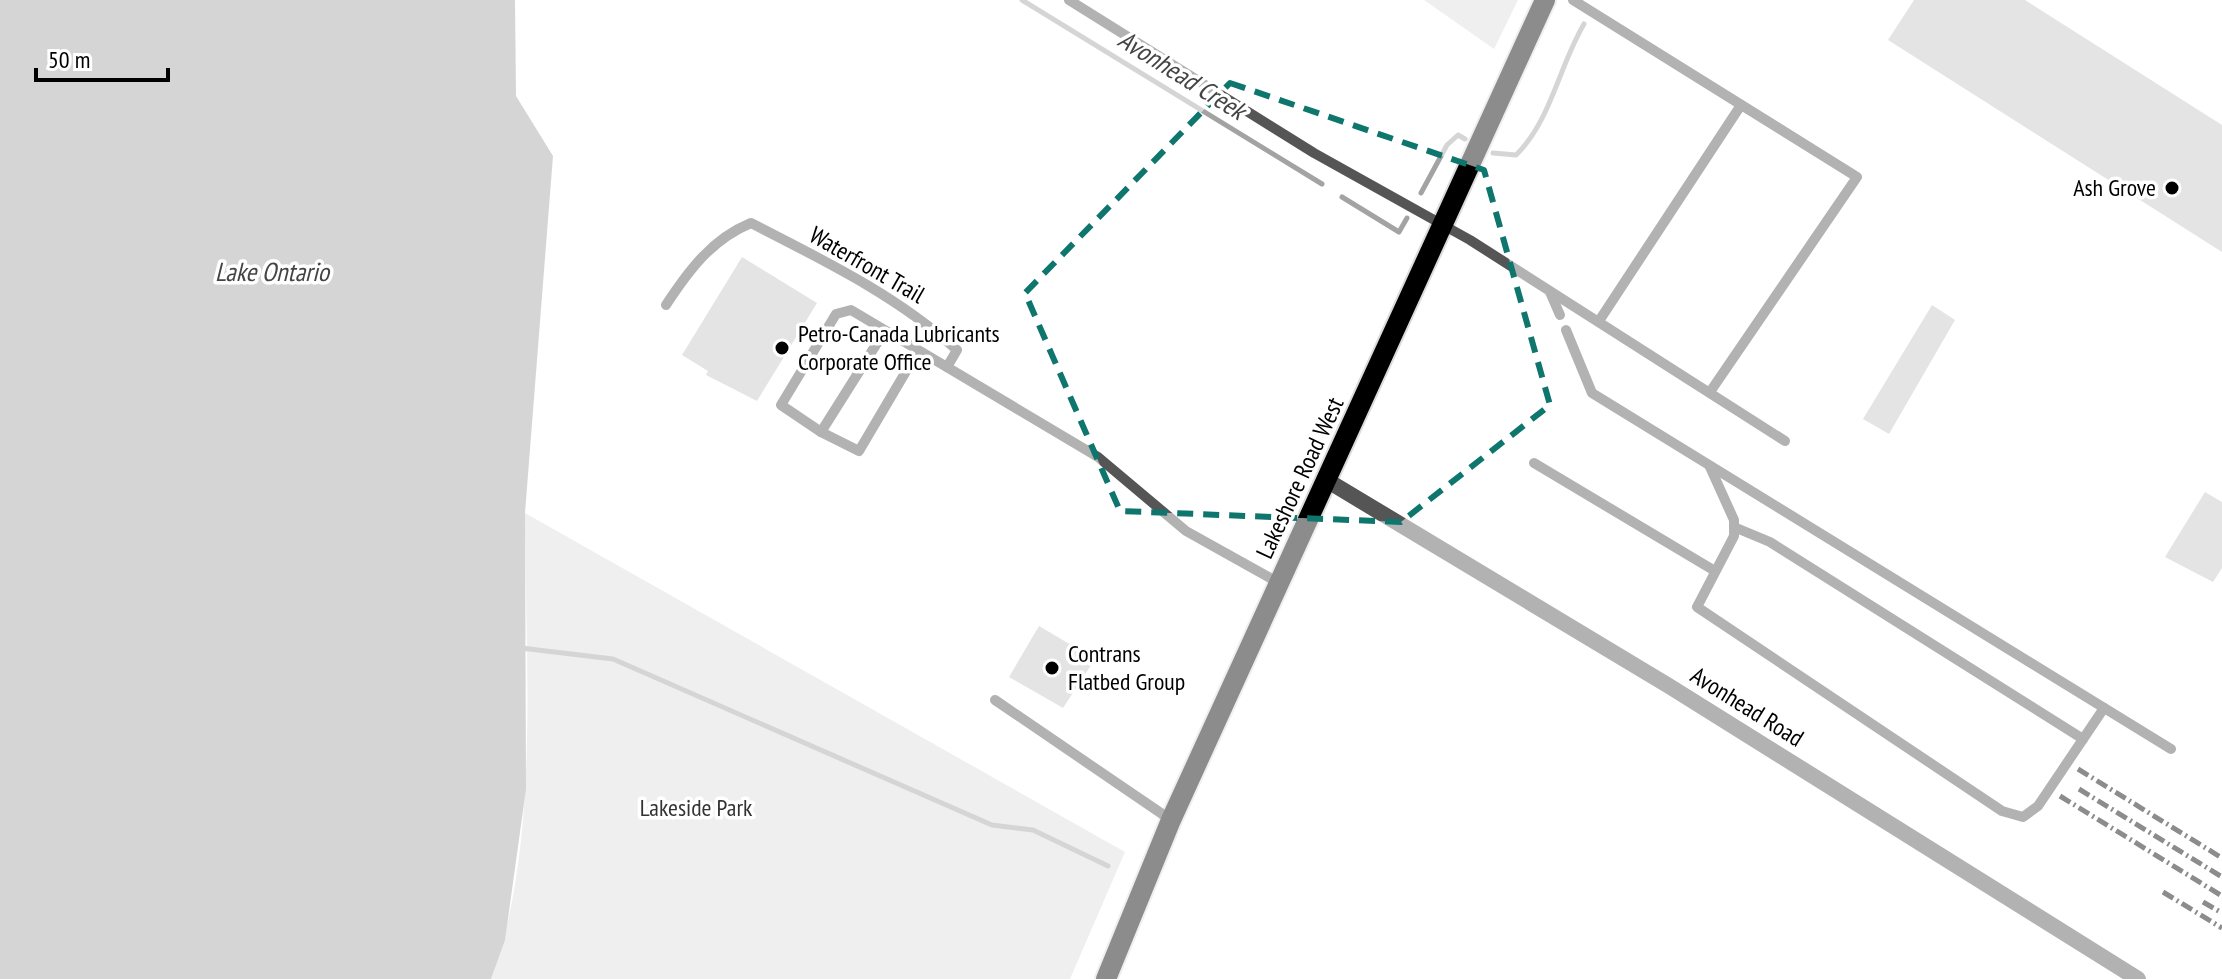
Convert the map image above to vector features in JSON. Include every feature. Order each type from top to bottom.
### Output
[{"type":"main road","name":"Lakeshore Road West","points":[[1106,979],[1171,820],[1545,0]]},
{"type":"street","name":"Avonhead Road","points":[[1328,481],[1682,695],[2138,979]]},
{"type":"lane","points":[[1069,0],[1314,153],[1470,240],[1785,441]]},
{"type":"lane","points":[[1573,0],[1857,177],[1710,392]]},
{"type":"lane","points":[[1599,321],[1741,105]]},
{"type":"lane","name":"Waterfront Trail","points":[[666,305],[708,249],[728,233],[751,223],[846,271],[928,324],[957,350],[947,367]]},
{"type":"lane","points":[[1549,290],[1560,315]]},
{"type":"lane","points":[[918,351],[859,451],[821,432],[781,405],[836,314],[843,309],[851,310],[1098,457],[1186,531],[1281,584]]},
{"type":"lane","points":[[1566,330],[1592,393],[2171,749]]},
{"type":"lane","points":[[821,432],[884,332]]},
{"type":"lane","points":[[1534,463],[1715,571]]},
{"type":"lane","points":[[1709,465],[1734,527],[1734,536],[1697,607],[2002,811],[2023,817],[2038,806],[2104,708]]},
{"type":"lane","points":[[1734,527],[1770,542],[2083,739]]},
{"type":"lane","points":[[995,700],[1171,820]]},
{"type":"highlighted area","points":[[1230,83],[1484,170],[1550,405],[1401,522],[1120,511],[1025,293]]},
{"type":"green space","points":[[1424,0],[1518,0],[1494,49]]},
{"type":"green space","name":"Lakeside Park","points":[[525,513],[1125,852],[1070,979],[491,979],[507,926],[524,810],[527,750]]},
{"type":"water","name":"Lake Ontario","points":[[0,0],[515,0],[516,96],[553,156],[525,513],[526,789],[505,940],[491,979],[0,979]]},
{"type":"building","name":"Ash Grove","points":[[1914,0],[2025,0],[2222,125],[2222,252],[1888,40]]},
{"type":"building","points":[[742,257],[817,303],[757,401],[706,375],[708,371],[682,355]]},
{"type":"building","points":[[1932,305],[1955,320],[1889,434],[1863,419]]},
{"type":"building","points":[[2205,492],[2222,502],[2222,568],[2213,582],[2165,557]]},
{"type":"building","name":"Contrans Flatbed Group","points":[[1039,626],[1095,659],[1063,708],[1009,677]]},
{"type":"waterway","name":"Avonhead Creek","points":[[1022,0],[1322,184]]},
{"type":"waterway","name":"Avonhead Creek","points":[[1493,153],[1516,155],[1528,141],[1546,110],[1584,24]]},
{"type":"waterway","name":"Avonhead Creek","points":[[1421,193],[1447,145],[1458,135],[1465,139]]},
{"type":"waterway","name":"Avonhead Creek","points":[[1342,197],[1399,232],[1407,218]]},
{"type":"waterway","points":[[521,648],[613,659],[992,825],[1033,830],[1108,866]]},
{"type":"railway","points":[[2078,769],[2222,858]]},
{"type":"railway","points":[[2079,789],[2222,877]]},
{"type":"railway","points":[[2060,796],[2222,896]]},
{"type":"railway","points":[[2163,892],[2222,928]]},
{"type":"railway","points":[[2203,902],[2222,913]]},
{"type":"place","name":"Ash Grove","points":[[2172,188]]},
{"type":"place","name":"Petro-Canada Lubricants Corporate Office","points":[[782,348]]},
{"type":"place","name":"Contrans Flatbed Group","points":[[1052,668]]}]
